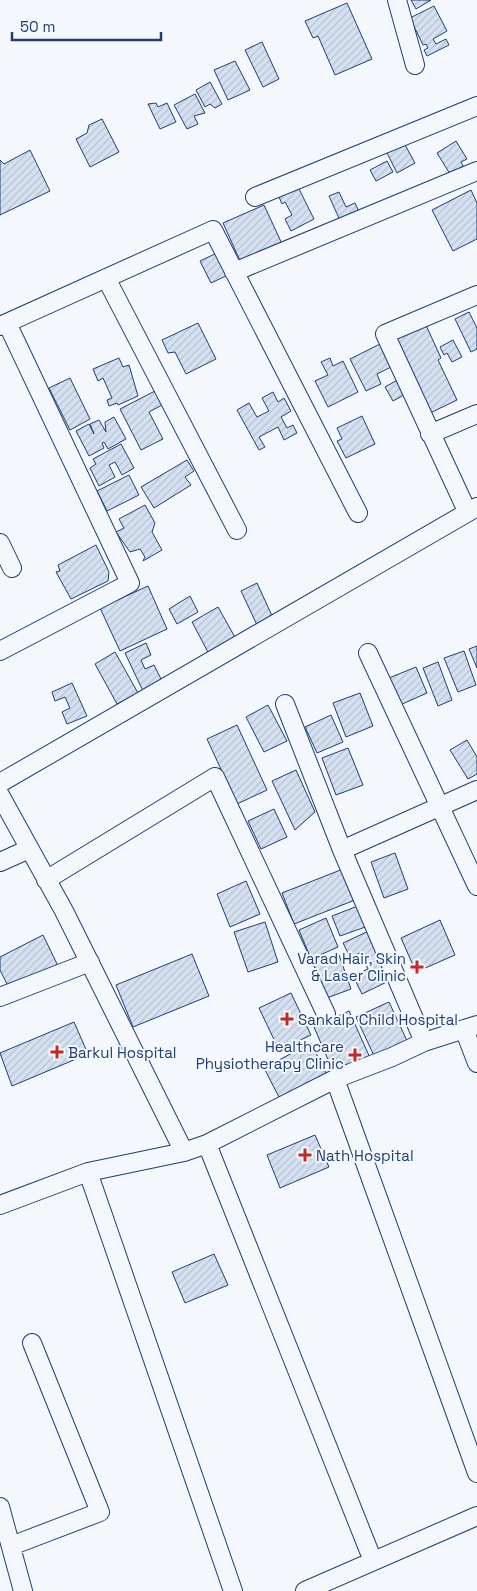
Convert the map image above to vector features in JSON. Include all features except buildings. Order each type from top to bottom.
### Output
[{"type":"street","points":[[397,0],[415,65]]},
{"type":"street","points":[[255,197],[477,106]]},
{"type":"street","points":[[234,272],[477,171]]},
{"type":"street","points":[[0,651],[130,583],[4,324],[212,230],[358,513]]},
{"type":"street","points":[[106,278],[237,530]]},
{"type":"street","points":[[0,783],[472,509],[430,434],[385,334],[477,295]]},
{"type":"street","points":[[430,434],[477,414]]},
{"type":"street","points":[[0,543],[12,568]]},
{"type":"street","points":[[368,653],[477,886]]},
{"type":"street","points":[[285,704],[342,850],[424,1042]]},
{"type":"street","points":[[46,880],[215,777],[326,1014]]},
{"type":"street","points":[[342,850],[477,790]]},
{"type":"street","points":[[0,795],[90,962],[184,1152]]},
{"type":"street","points":[[0,862],[29,849]]},
{"type":"street","points":[[0,997],[90,962]]},
{"type":"street","points":[[0,1205],[88,1172],[184,1152],[207,1144],[335,1079],[392,1057],[424,1042],[471,1027],[477,1063]]},
{"type":"street","points":[[335,1079],[477,1473]]},
{"type":"street","points":[[207,1144],[373,1561]]},
{"type":"street","points":[[88,1172],[233,1591]]},
{"type":"street","points":[[11,1546],[100,1512],[32,1343]]},
{"type":"street","points":[[0,1507],[24,1591]]},
{"type":"street","points":[[305,1591],[477,1516]]},
{"type":"place","name":"Varad Hair, Skin & Laser Clinic","points":[[417,967]]},
{"type":"place","name":"Sankalp Child Hospital","points":[[287,1019]]},
{"type":"place","name":"Barkul Hospital","points":[[57,1052]]},
{"type":"place","name":"Healthcare Physiotherapy Clinic","points":[[355,1055]]},
{"type":"place","name":"Nath Hospital","points":[[305,1155]]}]
